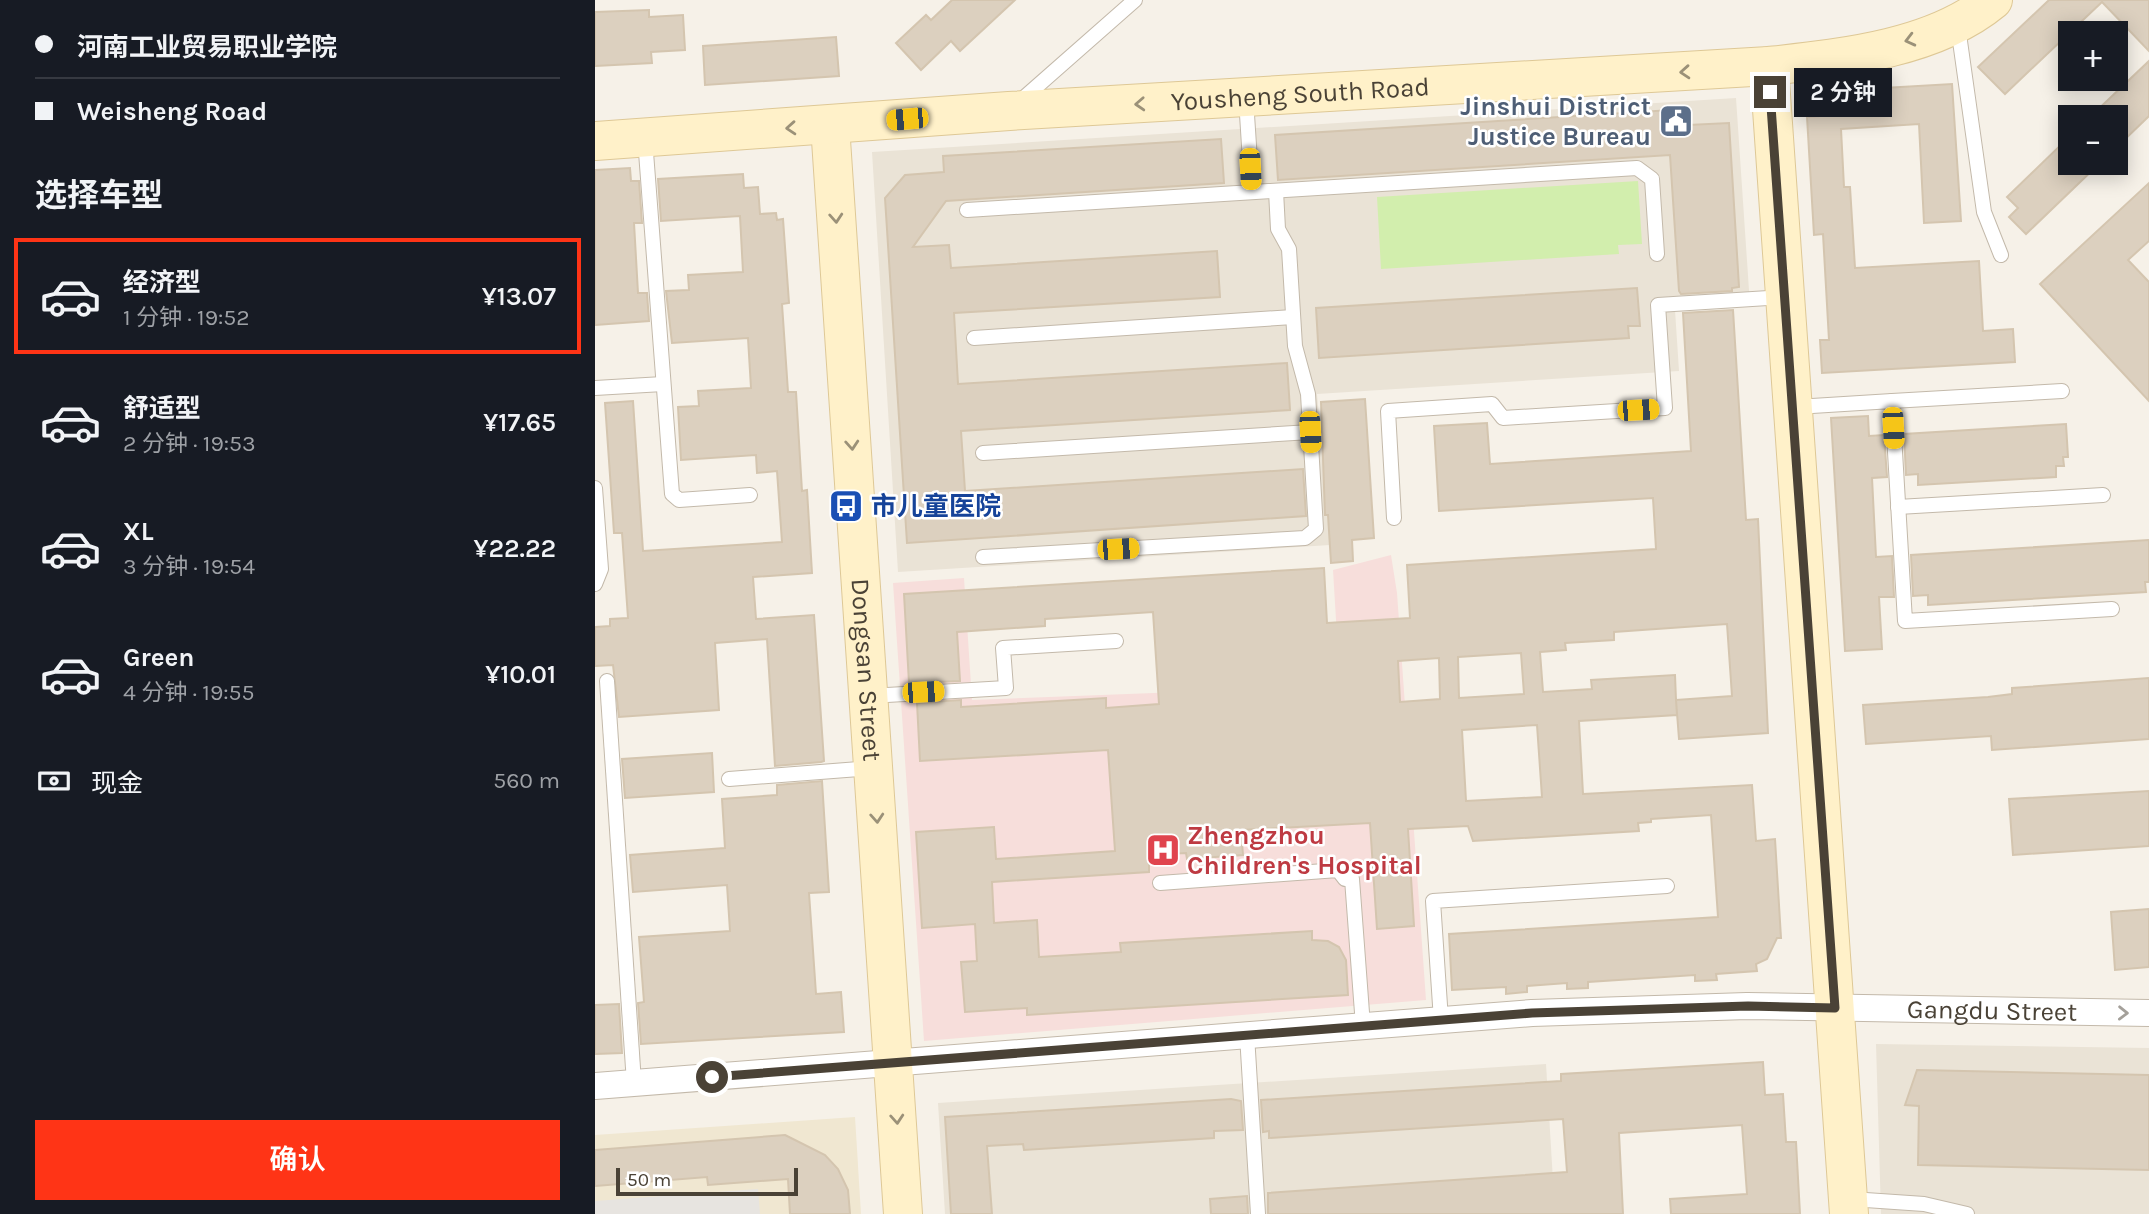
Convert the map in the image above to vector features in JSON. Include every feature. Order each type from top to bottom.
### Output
[{"type":"street","name":"Yousheng South Road","points":[[595,141],[1009,111],[1769,66],[1868,51],[1921,38],[1957,24],[1993,0]]},
{"type":"street","points":[[1769,66],[1849,1206]]},
{"type":"street","name":"Dongsan Street","points":[[830,125],[904,1214]]},
{"type":"street","name":"Gangdu Street","points":[[595,1086],[1532,1013],[1748,1006],[2149,1013]]},
{"type":"lane","points":[[1009,111],[1135,0]]},
{"type":"lane","points":[[1957,24],[1985,212],[2001,255]]},
{"type":"lane","points":[[1246,99],[1252,192]]},
{"type":"lane","points":[[645,137],[672,494],[679,500],[750,495]]},
{"type":"lane","points":[[967,210],[1637,168],[1652,179],[1657,254]]},
{"type":"lane","points":[[983,557],[1305,538],[1316,529],[1308,394],[1295,346],[1289,249],[1278,229],[1276,191]]},
{"type":"lane","points":[[1394,518],[1388,411],[1492,404],[1503,418],[1665,408],[1658,305],[1785,297]]},
{"type":"lane","points":[[974,338],[1293,317]]},
{"type":"lane","points":[[595,388],[663,384]]},
{"type":"lane","points":[[1793,408],[2062,391]]},
{"type":"lane","points":[[1892,401],[1905,621],[2112,609]]},
{"type":"lane","points":[[983,453],[1310,432]]},
{"type":"lane","points":[[595,488],[601,569],[595,584]]},
{"type":"lane","points":[[1898,507],[2103,495]]},
{"type":"lane","points":[[869,696],[1006,688],[1003,648],[1116,640]]},
{"type":"lane","points":[[607,681],[634,1083]]},
{"type":"lane","points":[[729,779],[873,768]]},
{"type":"lane","points":[[1160,883],[1338,870],[1345,879],[1352,878],[1363,1026]]},
{"type":"lane","points":[[1441,1020],[1433,901],[1667,886]]},
{"type":"lane","points":[[1247,1035],[1258,1214]]},
{"type":"lane","points":[[1849,1206],[1924,1204],[1967,1214]]},
{"type":"shaded area","points":[[1736,98],[1750,305],[1675,310],[1679,371],[1317,394],[1330,545],[898,572],[872,152]]},
{"type":"shaded area","name":"Zhengzhou Children's Hospital","points":[[1391,555],[1397,593],[1426,1000],[924,1041],[893,583],[964,578],[972,700],[1340,686],[1333,570]]},
{"type":"shaded area","points":[[1876,1044],[2149,1048],[2149,1214],[1881,1214]]},
{"type":"shaded area","points":[[1546,1064],[1555,1214],[945,1214],[938,1103]]},
{"type":"shaded area","points":[[855,1117],[861,1214],[595,1214],[595,1135]]},
{"type":"shaded area","points":[[758,1189],[760,1214],[595,1214],[595,1201]]},
{"type":"green space","points":[[1638,181],[1642,244],[1618,245],[1619,254],[1381,269],[1377,197]]},
{"type":"building","points":[[952,0],[1015,0],[960,51],[951,41],[921,70],[896,43],[926,15],[931,20]]},
{"type":"building","points":[[2049,0],[2149,0],[2149,51],[2128,29],[2128,21],[2120,21],[2102,2],[2082,21],[2058,21],[2058,44],[2005,94],[1978,67]]},
{"type":"building","points":[[649,10],[649,17],[683,15],[685,50],[651,52],[652,63],[595,66],[595,12]]},
{"type":"building","points":[[836,37],[839,76],[705,85],[703,46]]},
{"type":"building","points":[[2149,61],[2149,116],[2128,136],[2128,105],[2103,105],[2117,91],[2128,91],[2128,81]]},
{"type":"building","points":[[1952,84],[1961,221],[1924,223],[1919,124],[1841,129],[1844,187],[1850,187],[1855,268],[1979,261],[1983,331],[2013,329],[2015,362],[1822,373],[1820,340],[1829,340],[1823,234],[1814,235],[1807,117],[1834,115],[1832,91]]},
{"type":"building","points":[[1687,109],[1688,125],[1729,123],[1739,287],[1732,288],[1732,291],[1681,294],[1679,291],[1670,155],[1278,180],[1275,135]]},
{"type":"building","points":[[1221,139],[1224,183],[946,201],[913,247],[949,245],[951,268],[1217,251],[1220,297],[954,313],[958,384],[1287,363],[1290,410],[961,431],[965,491],[1303,469],[1306,516],[907,543],[885,198],[905,175],[944,172],[943,156]]},
{"type":"building","points":[[2058,148],[2058,175],[2087,175],[2026,234],[2009,217],[2018,208],[2007,197]]},
{"type":"building","points":[[630,168],[631,181],[639,181],[642,223],[634,223],[638,293],[647,293],[649,321],[595,325],[595,170]]},
{"type":"building","points":[[743,174],[744,188],[758,187],[760,214],[776,213],[777,220],[783,219],[789,303],[782,304],[788,392],[796,392],[802,491],[807,490],[812,573],[753,577],[756,619],[814,615],[824,761],[821,762],[775,766],[767,639],[715,643],[719,710],[619,717],[613,665],[595,666],[595,627],[610,626],[610,619],[628,618],[622,533],[614,533],[605,403],[633,401],[643,551],[782,542],[777,471],[757,473],[756,455],[681,460],[678,407],[699,406],[698,391],[751,388],[748,338],[672,343],[666,291],[689,290],[688,275],[743,272],[740,216],[661,221],[658,179]]},
{"type":"building","points":[[2149,183],[2149,241],[2128,260],[2149,282],[2149,401],[2040,284]]},
{"type":"building","points":[[1637,288],[1640,326],[1628,326],[1629,338],[1319,358],[1316,308]]},
{"type":"building","points":[[1733,310],[1746,520],[1758,519],[1768,733],[1679,739],[1676,700],[1677,715],[1579,721],[1583,794],[1752,785],[1756,841],[1775,839],[1781,938],[1777,938],[1767,959],[1756,964],[1757,971],[1716,974],[1717,980],[1695,981],[1695,975],[1588,982],[1588,988],[1567,989],[1567,983],[1527,986],[1527,992],[1506,994],[1506,987],[1452,990],[1449,934],[1718,917],[1711,815],[1651,819],[1651,822],[1638,823],[1639,831],[1473,841],[1468,826],[1408,829],[1414,926],[1377,929],[1370,823],[1241,830],[1243,855],[1187,859],[1186,853],[1149,855],[1149,872],[992,882],[994,923],[1037,920],[1039,957],[1121,952],[1120,943],[1312,931],[1312,940],[1328,941],[1339,947],[1346,960],[1348,995],[1027,1015],[1027,1008],[965,1012],[961,962],[977,961],[975,924],[922,928],[916,832],[994,827],[996,859],[1115,851],[1108,750],[920,761],[917,703],[961,700],[961,707],[1106,698],[1106,708],[1159,704],[1153,612],[1045,619],[1045,626],[957,632],[960,681],[909,683],[904,594],[1324,568],[1327,623],[1410,618],[1407,565],[1656,549],[1653,498],[1439,511],[1434,426],[1487,423],[1490,464],[1691,451],[1683,313]],"holes":[[[1727,624],[1732,696],[1676,700],[1675,675],[1591,680],[1592,689],[1543,692],[1540,652],[1566,650],[1565,643],[1614,640],[1614,632]],[[1521,653],[1524,694],[1459,698],[1458,657]],[[1439,658],[1440,699],[1400,702],[1398,661]],[[1537,725],[1542,797],[1466,801],[1462,730]]]},
{"type":"building","points":[[1365,399],[1374,538],[1352,540],[1353,561],[1331,563],[1328,515],[1325,515],[1321,402]]},
{"type":"building","points":[[1868,416],[1869,436],[1884,435],[1887,477],[1872,478],[1876,557],[1892,556],[1894,597],[1879,597],[1882,649],[1845,651],[1831,418]]},
{"type":"building","points":[[2066,424],[2068,457],[2063,457],[2064,466],[2056,466],[2056,477],[1918,485],[1918,474],[1906,475],[1904,434]]},
{"type":"building","points":[[2149,540],[2149,582],[2145,582],[2146,592],[1928,605],[1928,595],[1913,596],[1911,555]]},
{"type":"building","points":[[2149,678],[2149,739],[1992,750],[1991,736],[1866,744],[1863,705],[1988,697],[2012,694],[2012,688]]},
{"type":"building","points":[[712,753],[714,792],[625,798],[622,759]]},
{"type":"building","points":[[822,781],[829,892],[809,893],[816,994],[841,992],[844,1032],[641,1044],[638,1003],[644,1002],[639,937],[730,931],[727,885],[633,892],[630,855],[725,848],[722,799],[777,795],[777,785]]},
{"type":"building","points":[[2149,791],[2149,846],[2013,855],[2009,799]]},
{"type":"building","points":[[2149,909],[2149,967],[2115,970],[2111,912]]},
{"type":"building","points":[[619,1004],[622,1053],[595,1054],[595,1005]]},
{"type":"building","points":[[1763,1062],[1765,1095],[1783,1094],[1786,1142],[1796,1142],[1800,1214],[1671,1214],[1670,1199],[1747,1194],[1742,1125],[1619,1133],[1623,1214],[1268,1214],[1268,1193],[1567,1172],[1563,1119],[1269,1138],[1269,1131],[1263,1132],[1261,1100],[1561,1081],[1561,1074]]},
{"type":"building","points":[[1917,1070],[2149,1075],[2149,1170],[1918,1165],[1919,1106],[1905,1105]]},
{"type":"building","points":[[1231,1099],[1241,1101],[1243,1130],[1214,1131],[1214,1138],[1024,1150],[1023,1144],[987,1146],[992,1214],[951,1214],[945,1117]]},
{"type":"building","points":[[785,1135],[825,1155],[838,1169],[848,1190],[850,1214],[790,1214],[788,1179],[708,1185],[707,1177],[595,1186],[595,1150]]},
{"type":"building","points":[[1247,1196],[1248,1214],[1211,1214],[1210,1199]]},
{"type":"place","name":"Jinshui District Justice Bureau","points":[[1676,121]]},
{"type":"place","name":"市儿童医院","points":[[846,506]]},
{"type":"place","name":"Zhengzhou Children's Hospital","points":[[1163,850]]},
{"type":"route","points":[[712,1077],[1532,1013],[1748,1006],[1835,1008],[1770,92]]}]
